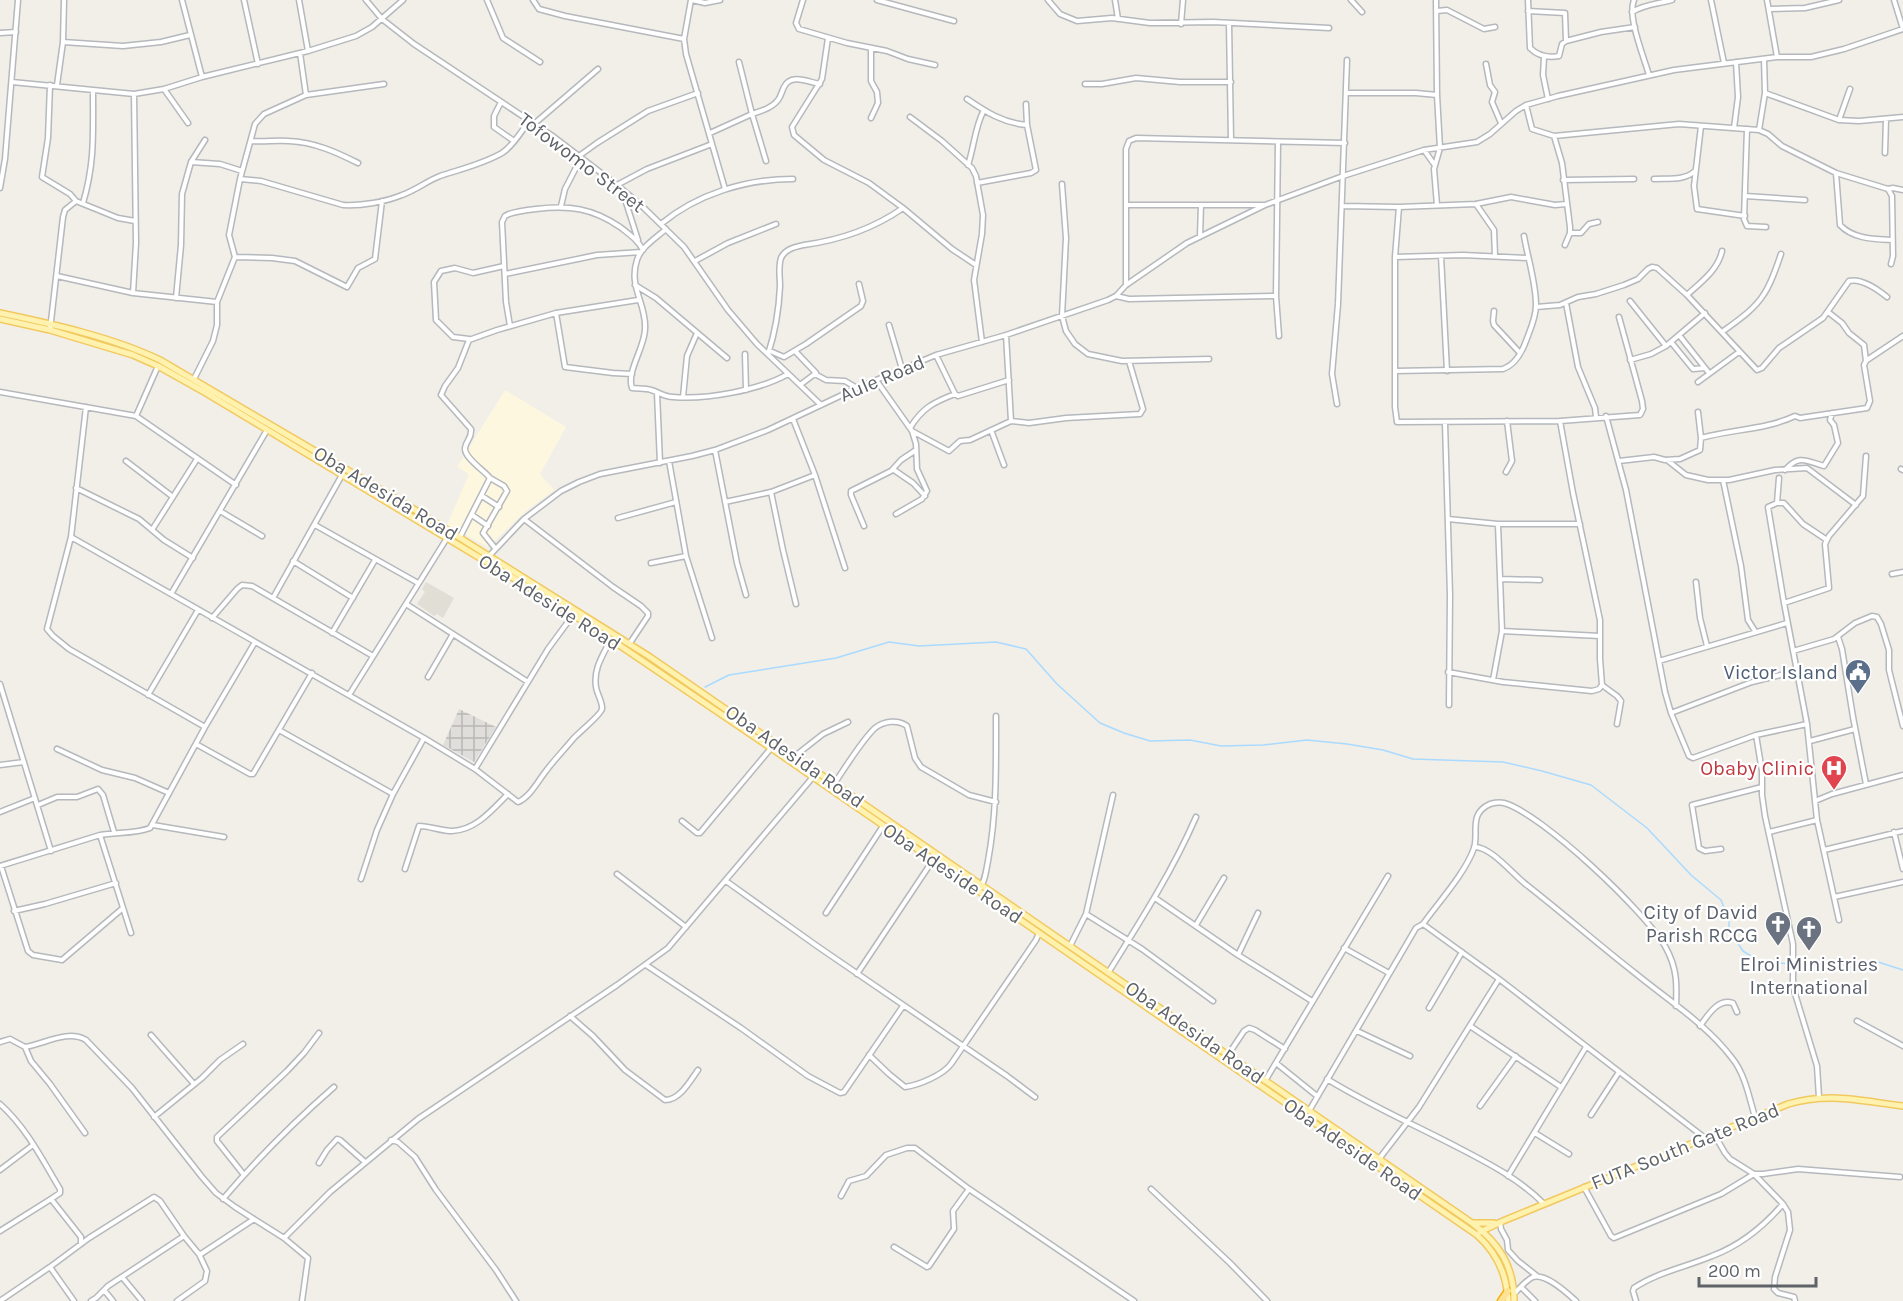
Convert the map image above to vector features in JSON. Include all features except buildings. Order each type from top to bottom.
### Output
[{"type":"highway","points":[[1501,1301],[1512,1295]]},
{"type":"main road","name":"Oba Adesida Road","points":[[0,313],[148,354],[194,379],[258,421],[357,480],[490,555],[630,644],[776,742],[1070,946],[1106,975],[1197,1038],[1228,1055],[1472,1223],[1491,1238],[1501,1252],[1510,1270],[1512,1295]]},
{"type":"main road","name":"Oba Adeside Road","points":[[0,320],[51,327],[133,356],[158,366],[258,421],[267,430],[343,475],[357,480],[611,639],[933,861],[1106,975]]},
{"type":"main road","points":[[646,663],[650,657]]},
{"type":"main road","name":"Oba Adeside Road","points":[[1197,1038],[1487,1244],[1497,1259],[1512,1295],[1508,1301]]},
{"type":"main road","name":"FUTA South Gate Road","points":[[1477,1236],[1499,1223],[1788,1104],[1820,1097],[1903,1106]]},
{"type":"main road","points":[[1472,1223],[1499,1223]]},
{"type":"main road","points":[[1491,1238],[1493,1230],[1499,1223]]},
{"type":"street","points":[[0,188],[5,159],[18,0]]},
{"type":"street","points":[[57,85],[63,42],[64,0]]},
{"type":"street","points":[[182,0],[202,77]]},
{"type":"street","points":[[244,0],[258,64]]},
{"type":"street","points":[[299,0],[308,51]]},
{"type":"street","name":"Tofowomo Street","points":[[366,0],[382,19],[436,60],[534,124],[622,189],[661,224],[695,261],[728,309],[751,337],[821,405]]},
{"type":"street","points":[[12,82],[134,94],[164,89],[202,77],[308,51],[365,32],[403,0]]},
{"type":"street","points":[[487,0],[503,38],[540,62]]},
{"type":"street","points":[[533,0],[539,9],[565,16],[684,39]]},
{"type":"street","points":[[720,0],[705,3],[691,0],[684,39],[686,54],[725,189]]},
{"type":"street","points":[[803,0],[796,26],[799,29],[935,65]]},
{"type":"street","points":[[877,0],[954,21]]},
{"type":"street","points":[[1048,0],[1060,14],[1077,21],[1118,19],[1150,23],[1229,23],[1329,28]]},
{"type":"street","points":[[1114,0],[1118,19]]},
{"type":"street","points":[[1181,24],[1183,0]]},
{"type":"street","points":[[1351,0],[1362,12]]},
{"type":"street","points":[[1436,0],[1440,148],[1434,164],[1437,205]]},
{"type":"street","points":[[1528,0],[1530,48],[1544,57],[1559,56],[1562,44],[1566,40],[1635,27]]},
{"type":"street","points":[[1634,0],[1632,12],[1649,75]]},
{"type":"street","points":[[1632,12],[1645,5],[1657,5],[1672,0]]},
{"type":"street","points":[[1711,0],[1724,63]]},
{"type":"street","points":[[1767,0],[1777,57]]},
{"type":"street","points":[[1769,9],[1805,8],[1839,0]]},
{"type":"street","points":[[1894,0],[1903,29],[1844,49],[1811,57],[1764,58],[1649,75],[1526,105],[1532,129],[1554,136],[1679,124],[1759,130],[1768,134],[1782,146],[1836,173],[1888,189],[1903,190]]},
{"type":"street","points":[[1437,11],[1447,10],[1484,29],[1495,27]]},
{"type":"street","points":[[1528,11],[1565,13],[1566,40]]},
{"type":"street","points":[[1229,23],[1231,140]]},
{"type":"street","points":[[0,33],[16,32]]},
{"type":"street","points":[[63,42],[142,45],[190,34]]},
{"type":"street","points":[[828,38],[824,71],[819,84],[792,127],[794,135],[824,160],[869,183],[952,249],[976,265]]},
{"type":"street","points":[[871,48],[871,81],[878,98],[871,117]]},
{"type":"street","points":[[300,53],[306,95]]},
{"type":"street","points":[[1544,57],[1548,99]]},
{"type":"street","points":[[1759,130],[1765,93],[1764,58]]},
{"type":"street","points":[[1336,404],[1332,374],[1338,304],[1347,60]]},
{"type":"street","points":[[739,62],[766,161]]},
{"type":"street","points":[[1734,128],[1738,97],[1736,62]]},
{"type":"street","points":[[1486,64],[1490,85],[1495,92],[1492,102],[1501,123]]},
{"type":"street","points":[[534,124],[598,69]]},
{"type":"street","points":[[1085,84],[1102,84],[1136,78],[1180,82],[1230,82]]},
{"type":"street","points":[[710,133],[776,103],[785,86],[792,79],[819,84]]},
{"type":"street","points":[[194,379],[213,341],[217,324],[217,302],[235,257],[229,235],[240,179],[255,124],[264,114],[306,95],[384,84]]},
{"type":"street","points":[[50,85],[48,138],[42,177],[76,201],[118,218],[135,221]]},
{"type":"street","points":[[164,89],[188,123]]},
{"type":"street","points":[[1839,120],[1850,89]]},
{"type":"street","points":[[83,203],[91,170],[93,90]]},
{"type":"street","points":[[561,206],[565,189],[580,157],[604,138],[648,111],[698,93]]},
{"type":"street","points":[[1347,93],[1437,95]]},
{"type":"street","points":[[1765,93],[1839,120],[1859,121],[1903,117]]},
{"type":"street","points":[[133,293],[136,261],[134,94]]},
{"type":"street","points":[[967,99],[1008,122],[1027,125]]},
{"type":"street","points":[[501,102],[494,116],[494,127],[514,141]]},
{"type":"street","points":[[977,183],[1031,173],[1036,170],[1027,125],[1026,104]]},
{"type":"street","name":"Aule Road","points":[[490,555],[524,519],[561,491],[579,482],[608,472],[716,450],[768,430],[857,388],[936,355],[1006,336],[1116,296],[1126,285],[1200,236],[1277,199],[1424,150],[1477,142],[1526,105]]},
{"type":"street","points":[[968,165],[974,148],[979,119],[984,110]]},
{"type":"street","points":[[910,117],[942,141],[974,172],[983,214],[975,290],[982,342]]},
{"type":"street","points":[[1885,153],[1886,119]]},
{"type":"street","points":[[240,179],[261,181],[343,205],[382,201],[403,195],[431,180],[486,161],[503,152],[529,121]]},
{"type":"street","points":[[1701,126],[1695,186],[1697,209],[1744,216]]},
{"type":"street","points":[[1747,129],[1745,222],[1747,226],[1766,227]]},
{"type":"street","points":[[1554,136],[1560,155],[1570,233],[1565,244]]},
{"type":"street","points":[[1126,285],[1126,149],[1129,141],[1136,138],[1345,143]]},
{"type":"street","points":[[176,298],[181,245],[182,194],[191,162],[205,140]]},
{"type":"street","points":[[251,141],[288,141],[312,144],[358,163]]},
{"type":"street","points":[[1278,142],[1276,296],[1279,336]]},
{"type":"street","points":[[617,185],[647,169],[712,144]]},
{"type":"street","points":[[1424,150],[1434,164]]},
{"type":"street","points":[[191,162],[220,164],[242,171]]},
{"type":"street","points":[[1654,179],[1682,178],[1696,171]]},
{"type":"street","points":[[1836,173],[1840,225],[1846,231],[1866,238],[1892,240]]},
{"type":"street","points":[[661,224],[685,207],[725,189],[762,180],[793,179]]},
{"type":"street","points":[[1563,180],[1634,179]]},
{"type":"street","points":[[1062,184],[1066,238],[1062,316],[1066,331],[1081,350],[1105,358],[1129,361],[1209,359]]},
{"type":"street","points":[[622,189],[642,251]]},
{"type":"street","points":[[1888,189],[1892,196],[1891,264]]},
{"type":"street","points":[[1745,196],[1805,201]]},
{"type":"street","points":[[1342,206],[1399,207],[1476,204],[1511,197],[1555,205],[1566,204]]},
{"type":"street","points":[[51,327],[63,217],[65,210],[76,201]]},
{"type":"street","points":[[235,257],[295,261],[347,286],[358,268],[375,259],[382,201]]},
{"type":"street","points":[[1476,204],[1494,230],[1495,256]]},
{"type":"street","points":[[1126,205],[1265,205]]},
{"type":"street","points":[[1200,236],[1201,205]]},
{"type":"street","points":[[510,326],[506,302],[502,222],[505,216],[512,212],[561,206],[588,210],[601,215],[639,243]]},
{"type":"street","points":[[1399,207],[1395,257],[1395,407],[1397,422],[1560,421],[1606,416],[1636,416],[1642,412],[1642,401],[1619,317]]},
{"type":"street","points":[[859,284],[863,304],[795,351],[783,357],[769,353],[779,297],[780,264],[787,251],[860,232],[903,208]]},
{"type":"street","points":[[1570,233],[1581,233],[1589,224],[1598,222]]},
{"type":"street","points":[[695,261],[718,247],[776,224]]},
{"type":"street","points":[[666,229],[642,251],[636,262],[634,285],[646,327],[632,374],[632,388],[648,389],[665,396],[683,397],[746,390],[770,383],[788,374]]},
{"type":"street","points":[[1395,371],[1503,369],[1510,366],[1520,353],[1533,323],[1536,307],[1524,236]]},
{"type":"street","points":[[505,274],[597,255],[642,251]]},
{"type":"street","points":[[1687,295],[1715,267],[1721,259],[1722,251]]},
{"type":"street","points":[[1722,332],[1740,319],[1763,296],[1781,255]]},
{"type":"street","points":[[1441,256],[1447,371]]},
{"type":"street","points":[[1395,257],[1528,258]]},
{"type":"street","points":[[504,266],[473,273],[455,268],[441,271],[434,282],[436,320],[453,337],[470,339],[556,313],[638,300]]},
{"type":"street","points":[[1536,307],[1566,303],[1578,297],[1596,294],[1632,282],[1652,267],[1657,268],[1705,313],[1755,369],[1760,369],[1779,348],[1823,318],[1843,287],[1851,280],[1875,287],[1887,297]]},
{"type":"street","points":[[57,276],[133,293],[217,302]]},
{"type":"street","points":[[634,285],[656,298],[727,358]]},
{"type":"street","points":[[1116,296],[1129,299],[1276,296]]},
{"type":"street","points":[[1630,301],[1666,346]]},
{"type":"street","points":[[1566,303],[1578,367],[1596,417]]},
{"type":"street","points":[[1494,311],[1494,325],[1520,353]]},
{"type":"street","points":[[1701,438],[1735,430],[1753,429],[1795,416],[1800,418],[1868,407],[1870,400],[1864,365],[1866,361],[1864,345],[1827,312]]},
{"type":"street","points":[[556,313],[566,367],[632,374]]},
{"type":"street","points":[[1630,360],[1651,354],[1666,346],[1705,313]]},
{"type":"street","points":[[889,325],[902,369]]},
{"type":"street","points":[[683,397],[687,356],[698,333]]},
{"type":"street","points":[[1679,335],[1709,373]]},
{"type":"street","points":[[1006,336],[1011,421]]},
{"type":"street","points":[[1866,361],[1903,336]]},
{"type":"street","points":[[470,339],[458,368],[444,386],[441,395],[471,429],[465,452],[490,478],[506,488],[506,494],[483,535],[495,548]]},
{"type":"street","points":[[1671,342],[1693,369],[1705,368]]},
{"type":"street","points":[[795,351],[813,369],[815,375],[826,380],[845,381],[857,388]]},
{"type":"street","points":[[1698,382],[1739,352]]},
{"type":"street","points":[[745,354],[746,390]]},
{"type":"street","points":[[936,355],[955,394]]},
{"type":"street","points":[[911,429],[949,451],[960,441],[970,440],[1011,421],[1029,423],[1066,418],[1140,414],[1143,409],[1129,361]]},
{"type":"street","points":[[136,417],[158,366]]},
{"type":"street","points":[[800,385],[815,375]]},
{"type":"street","points":[[911,429],[916,418],[924,410],[940,400],[955,394],[964,395],[1009,380]]},
{"type":"street","points":[[876,381],[911,429],[916,450],[917,469],[927,491],[925,496],[896,514]]},
{"type":"street","points":[[0,392],[136,417],[236,485]]},
{"type":"street","points":[[657,393],[660,463]]},
{"type":"street","points":[[86,407],[71,537],[47,629],[69,649],[205,728]]},
{"type":"street","points":[[1618,461],[1654,457],[1676,460],[1700,450],[1698,412]]},
{"type":"street","points":[[1785,470],[1793,461],[1798,460],[1824,466],[1838,443],[1834,425],[1830,420],[1832,413]]},
{"type":"street","points":[[1606,416],[1633,522],[1671,713],[1691,758],[1756,735],[1807,724]]},
{"type":"street","points":[[793,418],[815,475],[845,568]]},
{"type":"street","points":[[1506,472],[1512,461],[1507,421]]},
{"type":"street","points":[[1448,672],[1493,680],[1592,691],[1599,690],[1602,685],[1600,620],[1560,421]]},
{"type":"street","points":[[1445,423],[1450,595],[1449,705]]},
{"type":"street","points":[[171,594],[267,430]]},
{"type":"street","points":[[991,430],[1004,465]]},
{"type":"street","points":[[716,450],[737,563],[746,595]]},
{"type":"street","points":[[864,526],[850,493],[855,488],[894,470],[901,460],[916,450]]},
{"type":"street","points":[[1784,603],[1829,588],[1825,547],[1827,540],[1863,496],[1866,456]]},
{"type":"street","points":[[152,530],[197,459]]},
{"type":"street","points":[[1667,460],[1686,475],[1696,479],[1723,480],[1785,470],[1809,469],[1856,506]]},
{"type":"street","points":[[1676,460],[1680,470]]},
{"type":"street","points":[[126,461],[173,497]]},
{"type":"street","points":[[669,461],[686,556],[712,638]]},
{"type":"street","points":[[894,470],[913,483],[925,496]]},
{"type":"street","points":[[273,598],[343,475]]},
{"type":"street","points":[[725,502],[771,492],[815,475]]},
{"type":"street","points":[[460,537],[490,478]]},
{"type":"street","points":[[1777,503],[1779,478]]},
{"type":"street","points":[[1723,480],[1741,566],[1748,620],[1755,631]]},
{"type":"street","points":[[76,488],[139,519],[164,540],[193,558]]},
{"type":"street","points":[[771,492],[796,604]]},
{"type":"street","points":[[482,496],[499,507]]},
{"type":"street","points":[[618,518],[676,502]]},
{"type":"street","points":[[1827,540],[1803,524],[1786,505],[1777,503],[1770,506],[1768,511],[1787,623],[1807,724],[1817,820],[1839,920]]},
{"type":"street","points":[[220,511],[262,536]]},
{"type":"street","points":[[472,515],[488,526]]},
{"type":"street","points":[[524,519],[648,612],[648,616],[630,644]]},
{"type":"street","points":[[1448,519],[1498,524],[1580,524]]},
{"type":"street","points":[[1493,680],[1502,631],[1498,524]]},
{"type":"street","points":[[315,525],[418,583]]},
{"type":"street","points":[[71,537],[424,738],[476,769],[518,802],[522,801],[580,731],[601,712],[595,673],[611,639]]},
{"type":"street","points":[[349,695],[447,538]]},
{"type":"street","points":[[651,563],[686,556]]},
{"type":"street","points":[[332,633],[375,560]]},
{"type":"street","points":[[293,561],[353,598]]},
{"type":"street","points":[[1892,574],[1903,572]]},
{"type":"street","points":[[1500,579],[1540,580]]},
{"type":"street","points":[[1696,582],[1700,618],[1707,646]]},
{"type":"street","points":[[212,618],[237,589],[242,585],[252,586],[373,656]]},
{"type":"street","points":[[406,604],[528,682]]},
{"type":"street","points":[[148,695],[198,610]]},
{"type":"street","points":[[476,769],[553,642],[573,615]]},
{"type":"street","points":[[1793,651],[1838,637],[1846,628],[1872,616],[1878,619],[1889,650],[1889,670],[1903,725]]},
{"type":"street","points":[[1659,660],[1787,623]]},
{"type":"street","points":[[1502,631],[1600,636]]},
{"type":"street","points":[[428,677],[453,634]]},
{"type":"street","points":[[1838,637],[1866,784]]},
{"type":"street","points":[[123,908],[62,960],[30,954],[1,866],[100,835],[147,830],[153,825],[196,744],[255,642]]},
{"type":"street","points":[[1671,713],[1752,682],[1797,671]]},
{"type":"street","points":[[196,744],[253,774],[312,673]]},
{"type":"street","points":[[0,684],[51,851]]},
{"type":"street","points":[[1602,685],[1621,701],[1617,724]]},
{"type":"street","points":[[978,891],[983,886],[996,802],[996,716]]},
{"type":"street","points":[[795,756],[823,734],[848,722]]},
{"type":"street","points":[[834,784],[874,729],[881,724],[898,722],[907,726],[915,758],[921,767],[969,795],[996,802]]},
{"type":"street","points":[[1809,741],[1855,729]]},
{"type":"street","points":[[278,730],[393,794]]},
{"type":"street","points":[[1756,735],[1762,771],[1764,809],[1793,944],[1793,987],[1817,1066],[1820,1097]]},
{"type":"street","points":[[361,879],[377,830],[393,794],[424,738]]},
{"type":"street","points":[[682,821],[696,833],[700,833],[776,742]]},
{"type":"street","points":[[57,749],[102,770],[135,778],[169,793]]},
{"type":"street","points":[[0,765],[24,762]]},
{"type":"street","points":[[1815,801],[1866,784],[1903,775]]},
{"type":"street","points":[[284,1238],[308,1213],[390,1140],[668,948],[813,777]]},
{"type":"street","points":[[1721,849],[1705,851],[1700,848],[1692,805],[1762,787]]},
{"type":"street","points":[[38,805],[57,797],[77,798],[98,789],[104,795],[114,832]]},
{"type":"street","points":[[405,869],[419,826],[456,830],[480,821],[508,794]]},
{"type":"street","points":[[1070,946],[1086,914],[1113,795]]},
{"type":"street","points":[[0,812],[35,798]]},
{"type":"street","points":[[1309,1111],[1416,928],[1423,924],[1454,882],[1474,847],[1474,828],[1479,812],[1497,802],[1515,808],[1552,834],[1612,886],[1639,913],[1665,946],[1675,967],[1676,1006]]},
{"type":"street","points":[[1106,975],[1155,898],[1196,817]]},
{"type":"street","points":[[1769,832],[1817,820]]},
{"type":"street","points":[[153,825],[224,837]]},
{"type":"street","points":[[826,913],[884,826]]},
{"type":"street","points":[[1824,850],[1903,831]]},
{"type":"street","points":[[1894,832],[1903,868]]},
{"type":"street","points":[[100,835],[131,933]]},
{"type":"street","points":[[1474,847],[1481,847],[1489,851],[1516,877],[1700,1026],[1733,1060],[1745,1084],[1755,1117]]},
{"type":"street","points":[[857,974],[933,861]]},
{"type":"street","points":[[617,874],[687,927]]},
{"type":"street","points":[[1265,1081],[1388,876]]},
{"type":"street","points":[[1196,926],[1224,878]]},
{"type":"street","points":[[726,881],[1035,1097]]},
{"type":"street","points":[[1834,897],[1903,882]]},
{"type":"street","points":[[14,911],[116,883]]},
{"type":"street","points":[[1155,898],[1238,955],[1312,1001]]},
{"type":"street","points":[[1238,955],[1258,913]]},
{"type":"street","points":[[1086,914],[1214,1001]]},
{"type":"street","points":[[1423,924],[1499,979],[1705,1138]]},
{"type":"street","points":[[869,1055],[907,1087],[943,1073],[1041,934]]},
{"type":"street","points":[[1344,948],[1389,973]]},
{"type":"street","points":[[1429,1008],[1462,952]]},
{"type":"street","points":[[646,965],[808,1076],[840,1093],[844,1092],[903,1006]]},
{"type":"street","points":[[1379,1160],[1408,1122],[1499,979]]},
{"type":"street","points":[[1700,1026],[1723,1002],[1733,1003],[1737,1012]]},
{"type":"street","points":[[570,1016],[593,1036],[625,1071],[665,1100],[674,1098],[698,1070]]},
{"type":"street","points":[[1857,1021],[1903,1046]]},
{"type":"street","points":[[1470,1026],[1562,1087]]},
{"type":"street","points":[[1228,1055],[1249,1028],[1285,1049]]},
{"type":"street","points":[[1357,1030],[1410,1056]]},
{"type":"street","points":[[244,1175],[217,1141],[218,1137],[287,1071],[319,1034]]},
{"type":"street","points":[[151,1035],[194,1084]]},
{"type":"street","points":[[25,1047],[64,1037],[81,1037],[122,1076],[202,1177],[223,1199],[284,1238],[308,1258],[302,1301]]},
{"type":"street","points":[[0,1042],[10,1039],[25,1047],[31,1061],[85,1133]]},
{"type":"street","points":[[154,1117],[220,1060],[243,1044]]},
{"type":"street","points":[[1508,1176],[1586,1047]]},
{"type":"street","points":[[1480,1106],[1516,1056]]},
{"type":"street","points":[[1276,1063],[1317,1096]]},
{"type":"street","points":[[1591,1115],[1619,1072]]},
{"type":"street","points":[[1327,1079],[1366,1102],[1472,1155],[1508,1176],[1544,1204]]},
{"type":"street","points":[[223,1199],[265,1151],[334,1087]]},
{"type":"street","points":[[0,1104],[33,1145],[60,1189],[60,1193],[0,1231]]},
{"type":"street","points":[[1535,1133],[1569,1154]]},
{"type":"street","points":[[1714,1134],[1725,1153],[1754,1174],[1788,1212],[1790,1230],[1775,1277],[1774,1289],[1778,1293],[1794,1297],[1795,1301]]},
{"type":"street","points":[[319,1163],[338,1139],[365,1162]]},
{"type":"street","points":[[390,1140],[398,1142],[415,1157],[516,1301]]},
{"type":"street","points":[[0,1170],[33,1145]]},
{"type":"street","points":[[841,1196],[849,1181],[866,1176],[875,1169],[882,1157],[900,1149],[915,1148],[969,1189],[1134,1301]]},
{"type":"street","points":[[1584,1187],[1614,1238],[1721,1194],[1754,1174],[1798,1168],[1900,1177]]},
{"type":"street","points":[[894,1247],[927,1267],[929,1266],[953,1231],[953,1210],[969,1189]]},
{"type":"street","points":[[1151,1189],[1197,1230],[1267,1301]]},
{"type":"street","points":[[0,1301],[89,1238],[154,1197],[160,1201],[199,1254],[206,1268],[205,1281],[177,1301]]},
{"type":"street","points":[[51,1199],[81,1237],[81,1244]]},
{"type":"street","points":[[1636,1301],[1634,1288],[1643,1282],[1723,1252],[1763,1224],[1783,1204]]},
{"type":"street","points":[[199,1254],[254,1219]]},
{"type":"street","points":[[1499,1223],[1507,1240],[1508,1250],[1518,1262],[1538,1277],[1552,1282],[1576,1301]]},
{"type":"street","points":[[91,1301],[122,1277],[184,1236]]},
{"type":"street","points":[[81,1237],[89,1238]]},
{"type":"street","points":[[50,1267],[74,1301]]},
{"type":"street","points":[[122,1277],[142,1301]]},
{"type":"street","points":[[1512,1295],[1529,1279],[1538,1277]]},
{"type":"street","points":[[1521,1287],[1535,1301]]},
{"type":"street","points":[[104,1290],[113,1301]]},
{"type":"shaded area","points":[[505,390],[566,427],[540,474],[554,490],[526,511],[488,547],[447,525],[469,474],[457,467]]},
{"type":"shaded area","points":[[426,582],[454,598],[443,618],[437,614],[434,616],[417,604],[425,592],[422,589]]},
{"type":"shaded area","points":[[459,709],[496,727],[474,762],[443,745]]},
{"type":"waterway","points":[[705,687],[729,675],[836,658],[889,642],[919,646],[996,642],[1026,649],[1057,684],[1100,723],[1150,741],[1190,740],[1221,746],[1263,745],[1307,740],[1383,750],[1413,759],[1503,762],[1591,785],[1647,828],[1691,875],[1721,900],[1729,920],[1729,930],[1743,951],[1760,962],[1814,965],[1878,962],[1903,970]]},
{"type":"place","name":"Victor Island","points":[[1858,695]]},
{"type":"place","name":"Obaby Clinic","points":[[1834,791]]},
{"type":"place","name":"City of David Parish RCCG","points":[[1778,947]]},
{"type":"place","name":"Elroi Ministries International","points":[[1809,952]]}]
